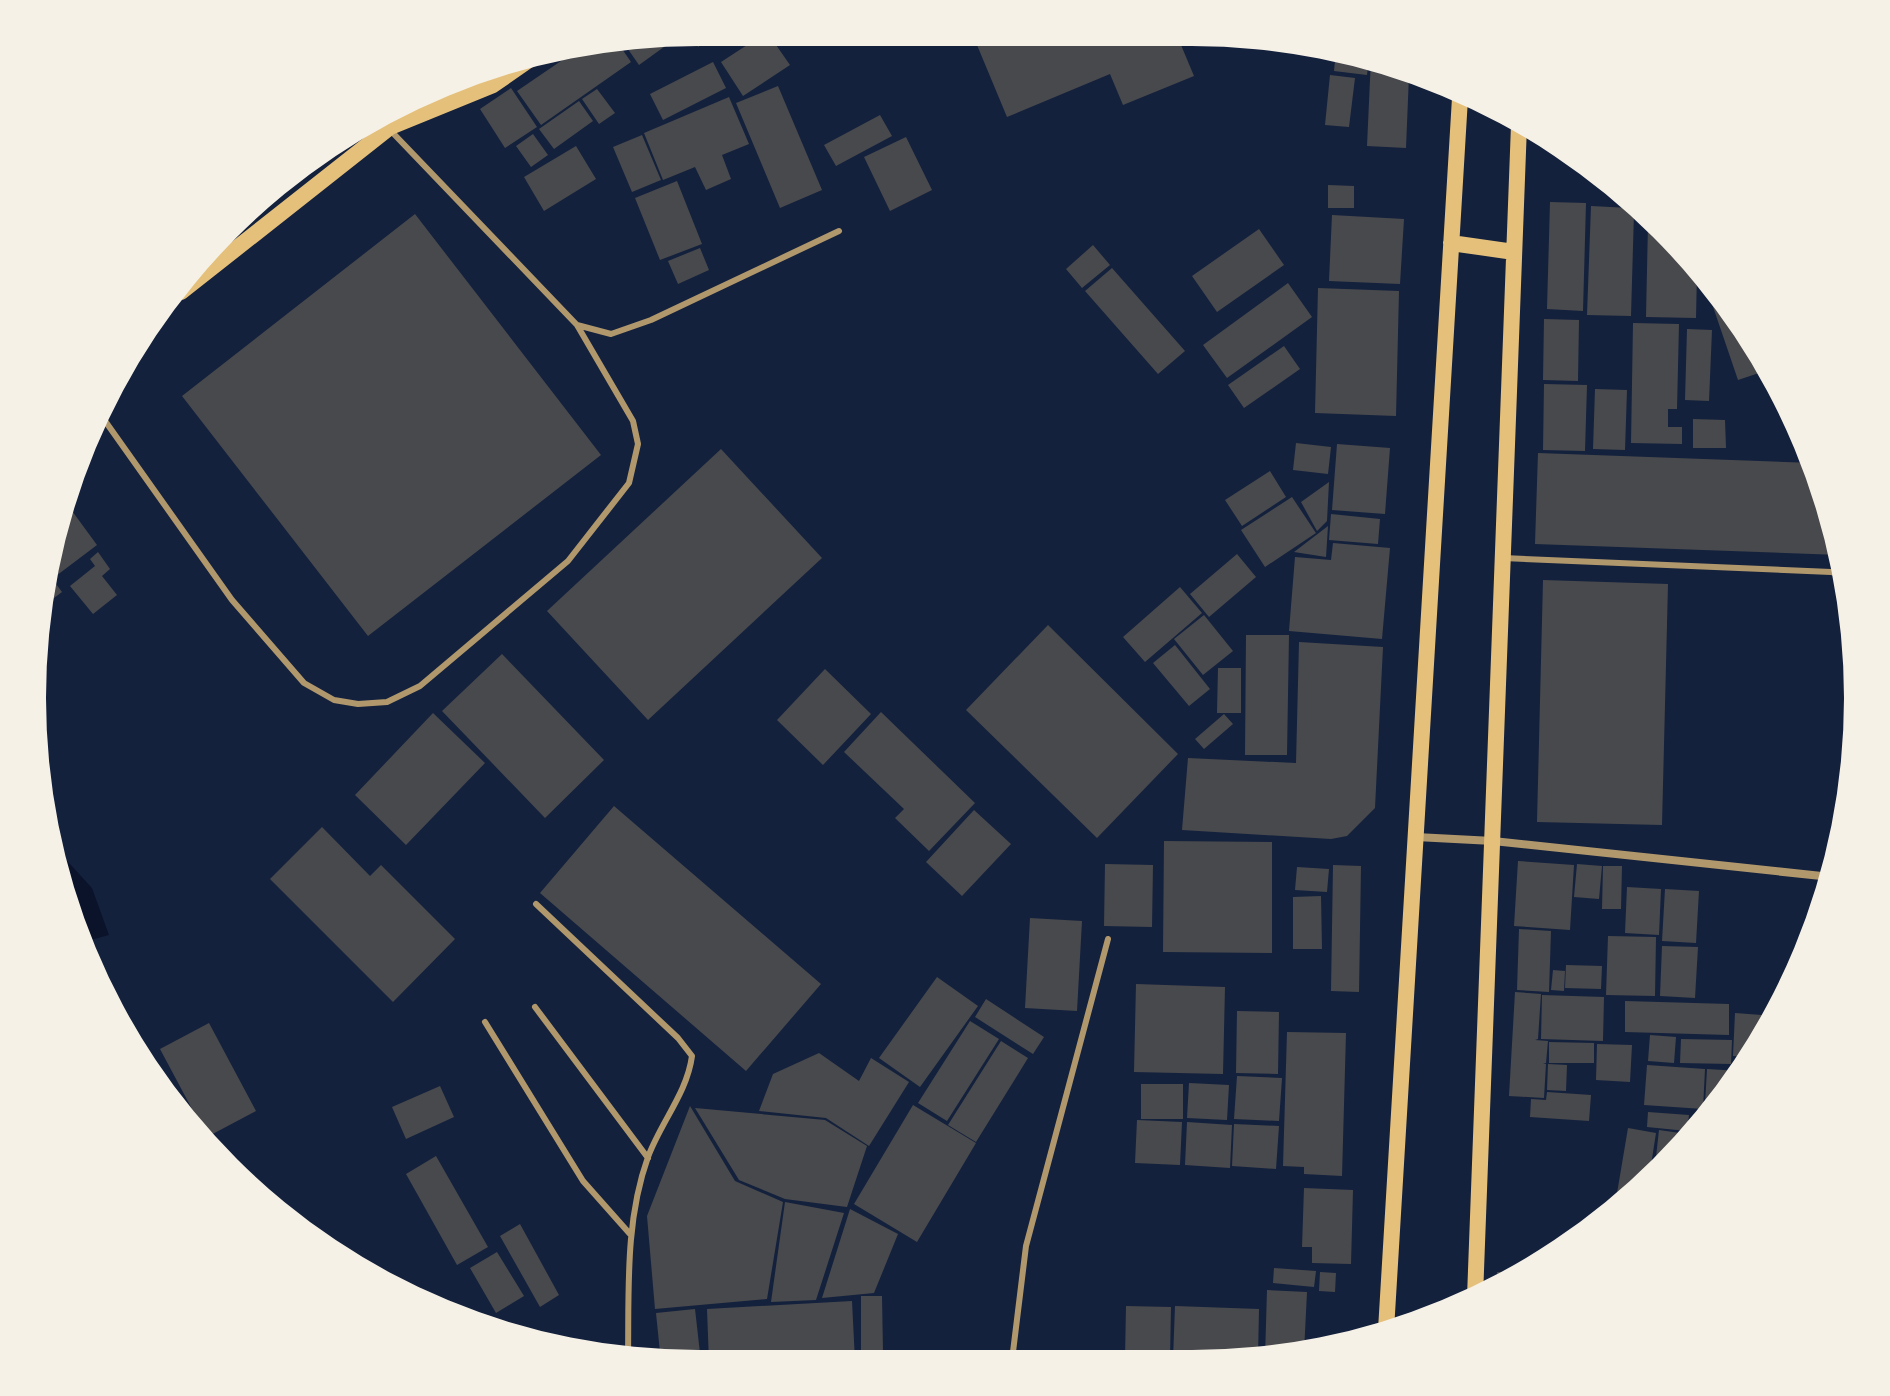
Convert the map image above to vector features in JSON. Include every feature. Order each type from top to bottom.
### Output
[{"type":"main road","points":[[202,276],[389,128],[493,85],[508,75]]},
{"type":"main road","points":[[1387,1320],[1460,104]]},
{"type":"main road","points":[[389,128],[393,122]]},
{"type":"main road","points":[[1475,1285],[1519,133]]},
{"type":"main road","points":[[1451,243],[1514,252]]},
{"type":"street","points":[[1415,837],[1493,841],[1819,876]]},
{"type":"lane","points":[[107,424],[232,600],[304,683],[334,700],[358,704],[387,702],[420,686],[568,561],[629,483],[638,444],[633,421],[577,325],[389,128]]},
{"type":"lane","points":[[577,325],[611,334],[651,320],[839,231]]},
{"type":"lane","points":[[1503,558],[1831,572]]},
{"type":"lane","points":[[536,904],[678,1038],[692,1056],[690,1076],[648,1158],[630,1234],[628,1346]]},
{"type":"lane","points":[[1013,1350],[1026,1246],[1108,939]]},
{"type":"lane","points":[[535,1007],[648,1158]]},
{"type":"lane","points":[[485,1022],[583,1181],[630,1234]]},
{"type":"water","points":[[67,860],[92,888],[109,935],[93,939]]},
{"type":"building","points":[[746,46],[777,46],[790,65],[743,96],[721,62]]},
{"type":"building","points":[[977,46],[1181,46],[1194,76],[1123,105],[1110,74],[1007,117]]},
{"type":"building","points":[[664,47],[639,65],[629,50]]},
{"type":"building","points":[[623,51],[631,62],[541,125],[517,91],[561,61]]},
{"type":"building","points":[[713,62],[726,88],[663,120],[650,94]]},
{"type":"building","points":[[1335,62],[1368,70],[1367,75],[1334,71]]},
{"type":"building","points":[[1370,71],[1409,83],[1406,148],[1367,146]]},
{"type":"building","points":[[1330,75],[1355,78],[1349,127],[1325,125]]},
{"type":"building","points":[[778,86],[822,190],[780,208],[736,103]]},
{"type":"building","points":[[511,88],[537,127],[505,148],[480,109]]},
{"type":"building","points":[[597,89],[615,113],[599,124],[582,99]]},
{"type":"building","points":[[729,97],[749,144],[722,155],[731,179],[706,190],[695,167],[663,180],[644,133]]},
{"type":"building","points":[[579,101],[593,121],[554,149],[539,129]]},
{"type":"building","points":[[880,115],[892,136],[836,166],[824,145]]},
{"type":"building","points":[[533,134],[548,155],[531,167],[516,146]]},
{"type":"building","points":[[642,135],[661,180],[632,192],[613,147]]},
{"type":"building","points":[[906,137],[932,190],[890,211],[864,157]]},
{"type":"building","points":[[576,146],[596,179],[544,211],[524,177]]},
{"type":"building","points":[[677,181],[702,244],[660,260],[635,198]]},
{"type":"building","points":[[1328,185],[1354,186],[1354,208],[1328,208]]},
{"type":"building","points":[[1550,202],[1586,203],[1583,311],[1547,309]]},
{"type":"building","points":[[1591,206],[1621,208],[1634,219],[1631,316],[1587,315]]},
{"type":"building","points":[[415,214],[601,455],[368,636],[182,396]]},
{"type":"building","points":[[1332,215],[1404,219],[1400,284],[1329,281]]},
{"type":"building","points":[[1259,229],[1284,265],[1217,312],[1192,276]]},
{"type":"building","points":[[1648,232],[1697,286],[1696,318],[1646,317]]},
{"type":"building","points":[[1093,245],[1110,265],[1082,288],[1066,269]]},
{"type":"building","points":[[700,248],[709,270],[678,284],[668,261]]},
{"type":"building","points":[[1112,268],[1185,351],[1158,374],[1085,291]]},
{"type":"building","points":[[1288,283],[1312,317],[1227,378],[1203,345]]},
{"type":"building","points":[[1318,288],[1399,291],[1396,416],[1315,413]]},
{"type":"building","points":[[1713,307],[1758,373],[1738,380]]},
{"type":"building","points":[[1544,319],[1579,320],[1578,381],[1543,380]]},
{"type":"building","points":[[1633,323],[1679,324],[1677,409],[1668,409],[1668,427],[1682,427],[1682,444],[1631,443]]},
{"type":"building","points":[[1687,329],[1712,330],[1709,401],[1685,400]]},
{"type":"building","points":[[1284,346],[1300,369],[1244,408],[1228,385]]},
{"type":"building","points":[[1544,384],[1587,385],[1585,451],[1543,450]]},
{"type":"building","points":[[1595,389],[1627,390],[1625,450],[1593,449]]},
{"type":"building","points":[[1693,419],[1725,420],[1726,448],[1693,448]]},
{"type":"building","points":[[1296,443],[1331,447],[1328,474],[1293,470]]},
{"type":"building","points":[[1337,444],[1390,448],[1385,514],[1332,510]]},
{"type":"building","points":[[721,449],[822,558],[648,720],[547,611]]},
{"type":"building","points":[[1538,453],[1799,463],[1827,555],[1535,544]]},
{"type":"building","points":[[1270,471],[1286,497],[1242,526],[1225,500]]},
{"type":"building","points":[[1329,482],[1327,521],[1317,531],[1301,502]]},
{"type":"building","points":[[1292,497],[1316,533],[1265,567],[1241,530]]},
{"type":"building","points":[[73,513],[97,545],[58,574]]},
{"type":"building","points":[[1331,514],[1380,519],[1378,544],[1329,540]]},
{"type":"building","points":[[1328,526],[1326,557],[1294,552]]},
{"type":"building","points":[[1333,543],[1390,548],[1382,639],[1289,631],[1295,557],[1331,560]]},
{"type":"building","points":[[98,552],[110,569],[102,576],[117,595],[93,614],[70,586],[95,566],[90,559]]},
{"type":"building","points":[[1237,554],[1256,577],[1209,617],[1190,594]]},
{"type":"building","points":[[1543,580],[1668,584],[1662,825],[1537,822]]},
{"type":"building","points":[[57,585],[62,592],[55,598]]},
{"type":"building","points":[[1180,587],[1202,613],[1145,662],[1123,637]]},
{"type":"building","points":[[1204,615],[1233,651],[1203,675],[1174,639]]},
{"type":"building","points":[[1048,625],[1178,754],[1097,838],[966,710]]},
{"type":"building","points":[[1246,635],[1289,635],[1287,755],[1245,755]]},
{"type":"building","points":[[1299,642],[1383,647],[1375,808],[1347,836],[1331,839],[1182,830],[1188,758],[1296,763]]},
{"type":"building","points":[[1175,645],[1210,689],[1189,706],[1153,663]]},
{"type":"building","points":[[502,654],[604,760],[545,818],[442,711]]},
{"type":"building","points":[[1218,668],[1241,668],[1241,713],[1217,713]]},
{"type":"building","points":[[825,669],[871,714],[823,765],[777,720]]},
{"type":"building","points":[[881,712],[975,803],[929,851],[895,818],[904,809],[844,752]]},
{"type":"building","points":[[433,713],[485,763],[406,845],[355,795]]},
{"type":"building","points":[[1224,714],[1233,724],[1204,749],[1195,739]]},
{"type":"building","points":[[614,806],[821,984],[746,1071],[540,893]]},
{"type":"building","points":[[974,810],[1011,844],[962,896],[926,862]]},
{"type":"building","points":[[322,827],[370,876],[381,865],[455,939],[393,1002],[270,879]]},
{"type":"building","points":[[1164,841],[1272,842],[1272,953],[1163,952]]},
{"type":"building","points":[[1518,861],[1574,865],[1570,930],[1514,926]]},
{"type":"building","points":[[1105,864],[1153,865],[1152,927],[1104,926]]},
{"type":"building","points":[[1577,864],[1602,866],[1599,899],[1574,897]]},
{"type":"building","points":[[1333,865],[1361,866],[1359,992],[1331,991]]},
{"type":"building","points":[[1603,866],[1622,866],[1621,909],[1602,909]]},
{"type":"building","points":[[1297,867],[1329,869],[1327,892],[1295,890]]},
{"type":"building","points":[[1627,887],[1661,889],[1659,935],[1625,933]]},
{"type":"building","points":[[1665,889],[1699,891],[1696,943],[1662,941]]},
{"type":"building","points":[[1321,896],[1322,949],[1293,949],[1293,897]]},
{"type":"building","points":[[1030,918],[1082,921],[1077,1011],[1025,1008]]},
{"type":"building","points":[[1519,929],[1551,931],[1549,992],[1517,990]]},
{"type":"building","points":[[1608,936],[1656,937],[1655,996],[1606,995]]},
{"type":"building","points":[[1662,946],[1698,947],[1695,998],[1660,996]]},
{"type":"building","points":[[1566,965],[1602,966],[1601,989],[1565,988]]},
{"type":"building","points":[[1553,970],[1565,971],[1564,991],[1551,990]]},
{"type":"building","points":[[937,977],[978,1006],[920,1087],[879,1058]]},
{"type":"building","points":[[1136,984],[1225,987],[1223,1074],[1134,1072]]},
{"type":"building","points":[[1515,992],[1541,994],[1538,1039],[1535,1040],[1548,1041],[1546,1063],[1543,1063],[1546,1064],[1544,1098],[1509,1096]]},
{"type":"building","points":[[1542,995],[1604,997],[1603,1041],[1541,1039]]},
{"type":"building","points":[[986,999],[1044,1037],[1033,1054],[975,1017]]},
{"type":"building","points":[[1625,1001],[1729,1004],[1729,1035],[1625,1032]]},
{"type":"building","points":[[1237,1011],[1279,1012],[1278,1074],[1236,1073]]},
{"type":"building","points":[[1735,1013],[1762,1015],[1736,1056],[1733,1056]]},
{"type":"building","points":[[970,1021],[999,1039],[947,1121],[918,1103]]},
{"type":"building","points":[[209,1023],[256,1111],[213,1134],[191,1108],[160,1049]]},
{"type":"building","points":[[1287,1032],[1346,1033],[1342,1176],[1304,1174],[1304,1167],[1283,1166]]},
{"type":"building","points":[[1650,1035],[1676,1037],[1674,1063],[1648,1061]]},
{"type":"building","points":[[1681,1039],[1732,1040],[1731,1064],[1680,1063]]},
{"type":"building","points":[[1001,1041],[1028,1058],[976,1142],[948,1125]]},
{"type":"building","points":[[1549,1042],[1594,1043],[1594,1063],[1549,1063]]},
{"type":"building","points":[[1597,1044],[1632,1045],[1630,1082],[1596,1080]]},
{"type":"building","points":[[819,1053],[859,1081],[871,1058],[909,1082],[869,1146],[826,1118],[759,1111],[773,1074]]},
{"type":"building","points":[[1548,1064],[1567,1065],[1566,1091],[1547,1090]]},
{"type":"building","points":[[1647,1065],[1705,1069],[1703,1102],[1698,1109],[1644,1105]]},
{"type":"building","points":[[1707,1069],[1727,1070],[1709,1095],[1705,1100]]},
{"type":"building","points":[[1237,1076],[1282,1078],[1279,1121],[1234,1119]]},
{"type":"building","points":[[1189,1083],[1229,1085],[1227,1120],[1187,1118]]},
{"type":"building","points":[[1141,1084],[1183,1084],[1183,1119],[1141,1119]]},
{"type":"building","points":[[440,1086],[454,1117],[406,1139],[392,1107]]},
{"type":"building","points":[[1547,1092],[1591,1095],[1589,1121],[1530,1117],[1531,1099],[1546,1100]]},
{"type":"building","points":[[913,1105],[976,1143],[917,1242],[854,1204]]},
{"type":"building","points":[[690,1106],[735,1181],[783,1202],[767,1299],[655,1309],[647,1216]]},
{"type":"building","points":[[695,1108],[825,1120],[867,1146],[847,1207],[785,1199],[739,1180]]},
{"type":"building","points":[[1648,1112],[1689,1115],[1680,1130],[1647,1127]]},
{"type":"building","points":[[1137,1120],[1182,1122],[1180,1165],[1135,1163]]},
{"type":"building","points":[[1187,1122],[1232,1125],[1230,1168],[1185,1165]]},
{"type":"building","points":[[1234,1124],[1279,1126],[1276,1169],[1232,1166]]},
{"type":"building","points":[[1628,1128],[1656,1133],[1652,1160],[1617,1192]]},
{"type":"building","points":[[1659,1130],[1678,1133],[1656,1156]]},
{"type":"building","points":[[436,1156],[488,1247],[457,1265],[406,1174]]},
{"type":"building","points":[[1304,1188],[1353,1190],[1351,1264],[1312,1263],[1312,1247],[1302,1247]]},
{"type":"building","points":[[785,1202],[844,1213],[816,1300],[771,1302]]},
{"type":"building","points":[[850,1209],[898,1234],[874,1293],[822,1298]]},
{"type":"building","points":[[520,1224],[559,1295],[540,1307],[500,1236]]},
{"type":"building","points":[[497,1252],[524,1296],[496,1313],[470,1268]]},
{"type":"building","points":[[1274,1268],[1316,1271],[1314,1287],[1273,1283]]},
{"type":"building","points":[[1320,1272],[1336,1273],[1335,1292],[1319,1291]]},
{"type":"building","points":[[1267,1290],[1307,1292],[1305,1339],[1265,1345]]},
{"type":"building","points":[[861,1296],[882,1296],[883,1350],[861,1350]]},
{"type":"building","points":[[852,1301],[854,1350],[709,1350],[707,1309]]},
{"type":"building","points":[[1126,1306],[1171,1307],[1170,1350],[1125,1350]]},
{"type":"building","points":[[1175,1306],[1259,1309],[1258,1346],[1173,1350]]},
{"type":"building","points":[[695,1309],[700,1350],[660,1349],[656,1313]]}]
